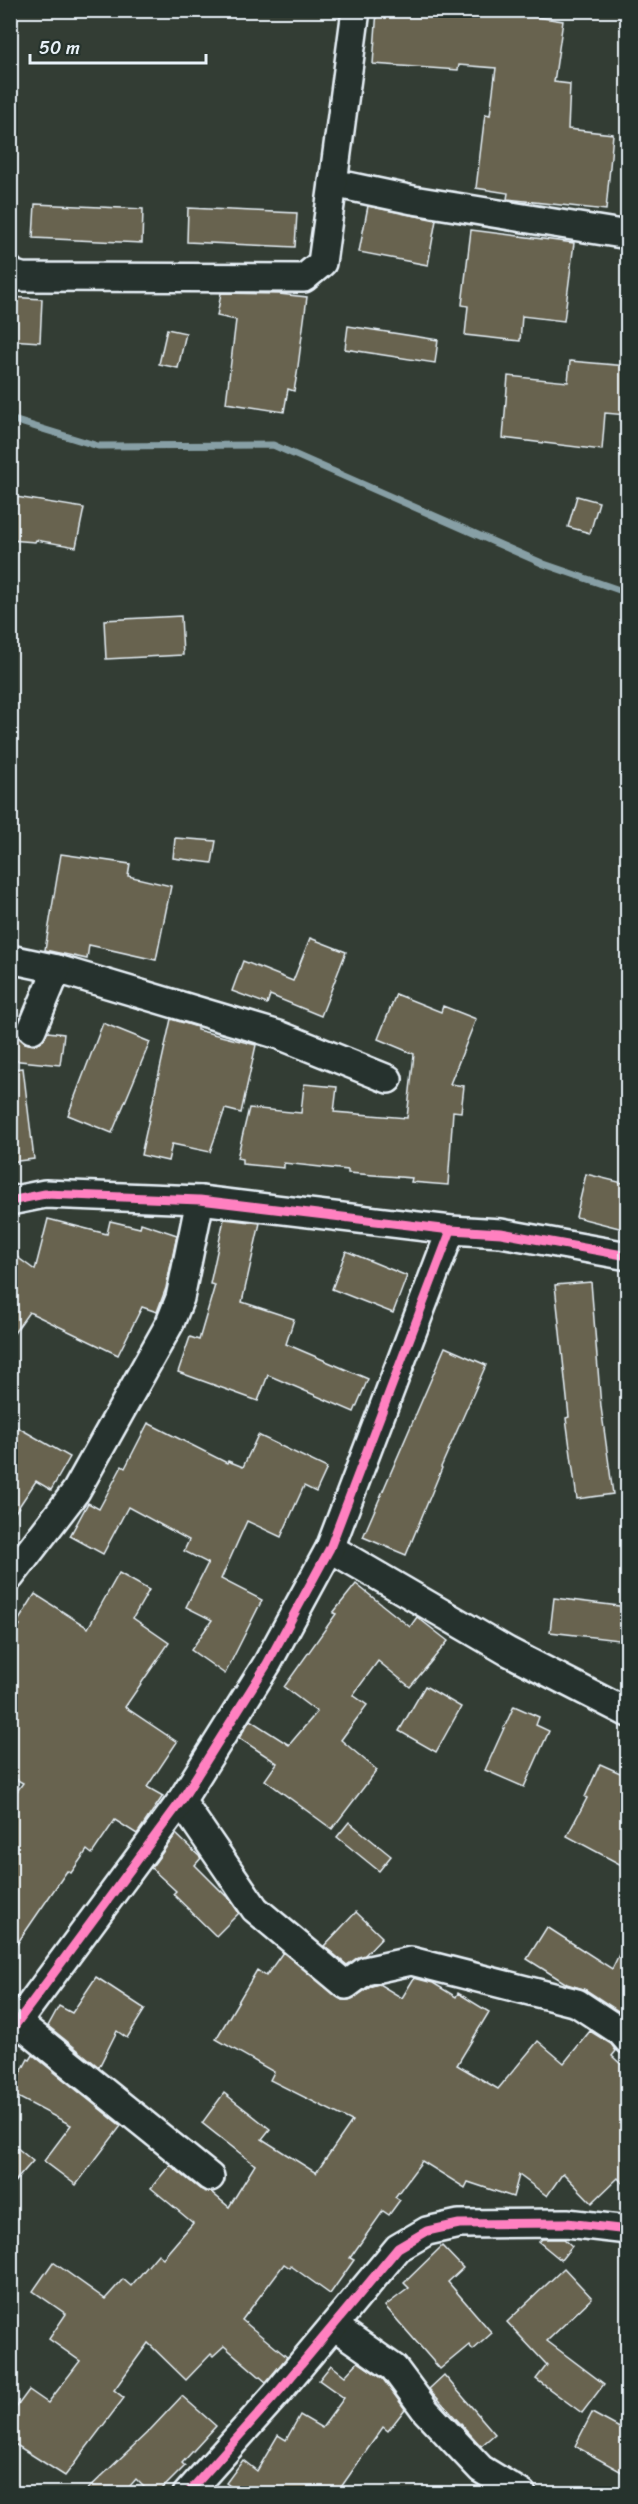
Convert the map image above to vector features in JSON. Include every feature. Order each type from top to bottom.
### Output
[{"type":"street","points":[[10,271],[22,277],[304,278],[322,262],[356,10]]},
{"type":"street","points":[[333,183],[413,200],[627,235]]},
{"type":"street","points":[[10,959],[57,969],[279,1035],[388,1079]]},
{"type":"street","points":[[32,1029],[57,969]]},
{"type":"street","points":[[11,1202],[45,1194],[200,1200],[452,1230],[501,1233],[627,1256]]},
{"type":"street","points":[[10,1577],[76,1491],[170,1323],[180,1298],[200,1200]]},
{"type":"street","points":[[210,2177],[13,2023],[181,1801],[267,1664],[330,1548],[452,1230]]},
{"type":"street","points":[[330,1548],[507,1651],[627,1713]]},
{"type":"street","points":[[181,1801],[255,1909],[346,1985],[365,1971],[411,1961],[577,2003],[621,2032],[627,2040]]},
{"type":"street","points":[[187,2493],[279,2391],[398,2247],[427,2231],[459,2224],[567,2223],[627,2230]]},
{"type":"street","points":[[334,2326],[394,2368],[426,2411],[481,2469],[522,2493]]},
{"type":"building","points":[[377,10],[490,10],[563,21],[554,82],[570,84],[568,129],[613,134],[606,210],[507,199],[508,193],[476,188],[485,114],[490,115],[496,68],[459,65],[458,70],[373,64]]},
{"type":"building","points":[[35,204],[143,209],[142,243],[33,238]]},
{"type":"building","points":[[368,206],[436,220],[428,265],[359,252]]},
{"type":"building","points":[[188,208],[297,213],[295,247],[187,242]]},
{"type":"building","points":[[471,230],[574,243],[564,321],[522,316],[520,341],[465,335],[468,306],[462,305]]},
{"type":"building","points":[[221,293],[307,297],[294,391],[288,389],[284,412],[226,403],[236,320],[217,316]]},
{"type":"building","points":[[10,297],[42,299],[40,342],[10,340]]},
{"type":"building","points":[[348,326],[438,340],[435,363],[345,349]]},
{"type":"building","points":[[167,329],[186,333],[178,368],[159,364]]},
{"type":"building","points":[[570,361],[627,366],[627,415],[605,413],[602,450],[503,438],[508,376],[568,382]]},
{"type":"building","points":[[10,496],[84,508],[76,547],[36,540],[35,542],[10,540]]},
{"type":"building","points":[[577,496],[599,502],[590,533],[568,527]]},
{"type":"building","points":[[181,616],[183,655],[106,659],[104,620]]},
{"type":"building","points":[[175,838],[216,841],[212,863],[173,858]]},
{"type":"building","points":[[61,854],[130,864],[128,876],[171,886],[156,960],[89,945],[87,959],[45,950]]},
{"type":"building","points":[[310,938],[346,952],[321,1016],[270,995],[267,1004],[232,991],[243,961],[293,981]]},
{"type":"building","points":[[396,994],[441,1012],[443,1006],[476,1019],[450,1084],[464,1086],[461,1112],[453,1111],[448,1185],[411,1182],[412,1178],[348,1173],[348,1170],[284,1163],[284,1168],[242,1164],[242,1159],[237,1158],[249,1108],[301,1113],[304,1084],[337,1087],[334,1112],[407,1118],[414,1054],[378,1039]]},
{"type":"building","points":[[171,1019],[197,1027],[197,1030],[256,1045],[241,1113],[225,1109],[210,1152],[172,1144],[168,1161],[141,1155]]},
{"type":"building","points":[[103,1023],[150,1042],[112,1133],[68,1115]]},
{"type":"building","points":[[10,1028],[17,1029],[19,1038],[33,1045],[42,1041],[48,1032],[64,1034],[60,1065],[10,1060]]},
{"type":"building","points":[[23,1068],[34,1159],[10,1162],[10,1069]]},
{"type":"building","points":[[586,1174],[627,1184],[627,1230],[576,1217]]},
{"type":"building","points":[[48,1219],[107,1234],[110,1221],[140,1228],[141,1223],[177,1235],[166,1288],[157,1312],[142,1307],[118,1355],[29,1312],[10,1339],[10,1252],[35,1270]]},
{"type":"building","points":[[224,1219],[260,1223],[242,1302],[294,1319],[286,1344],[368,1379],[354,1412],[268,1375],[258,1401],[178,1372],[190,1337],[199,1340],[215,1285],[210,1284]]},
{"type":"building","points":[[346,1251],[407,1276],[393,1313],[332,1289]]},
{"type":"building","points":[[591,1282],[601,1407],[613,1494],[577,1499],[566,1418],[569,1417],[555,1285]]},
{"type":"building","points":[[445,1347],[486,1365],[441,1467],[406,1555],[363,1537]]},
{"type":"building","points":[[10,1423],[70,1457],[51,1490],[36,1481],[10,1520]]},
{"type":"building","points":[[148,1423],[227,1463],[228,1461],[243,1467],[258,1435],[327,1468],[316,1492],[304,1486],[281,1537],[247,1521],[221,1579],[262,1600],[225,1674],[191,1650],[212,1620],[186,1607],[208,1563],[184,1551],[189,1540],[128,1507],[103,1554],[70,1536],[88,1503],[99,1509],[122,1466],[125,1468]]},
{"type":"building","points":[[119,1573],[149,1590],[133,1618],[169,1643],[125,1707],[177,1742],[147,1787],[163,1796],[137,1834],[115,1820],[92,1854],[87,1850],[71,1873],[67,1871],[10,1954],[10,1801],[23,1783],[10,1776],[10,1641],[20,1625],[17,1623],[35,1594],[88,1628]]},
{"type":"building","points":[[356,1584],[410,1627],[417,1617],[448,1641],[410,1687],[378,1661],[353,1695],[367,1705],[341,1740],[377,1770],[332,1829],[265,1780],[277,1763],[239,1738],[250,1720],[289,1745],[317,1712],[284,1687],[336,1614],[333,1613]]},
{"type":"building","points":[[554,1598],[627,1607],[627,1641],[550,1632]]},
{"type":"building","points":[[425,1686],[461,1707],[436,1752],[399,1731]]},
{"type":"building","points":[[514,1706],[539,1717],[536,1725],[549,1731],[524,1787],[485,1770]]},
{"type":"building","points":[[600,1764],[627,1776],[627,1868],[567,1836],[587,1798],[585,1797]]},
{"type":"building","points":[[349,1822],[391,1856],[379,1871],[337,1837]]},
{"type":"building","points":[[176,1834],[201,1858],[195,1865],[230,1900],[239,1913],[216,1936],[173,1894],[176,1891],[151,1868]]},
{"type":"building","points":[[356,1912],[382,1937],[365,1955],[347,1965],[324,1946]]},
{"type":"building","points":[[547,1927],[612,1969],[627,1938],[627,2017],[586,1990],[567,1984],[527,1959]]},
{"type":"building","points":[[283,1952],[342,2000],[349,2000],[379,1984],[402,1998],[414,1978],[433,1983],[456,1997],[458,1993],[489,2012],[457,2065],[498,2089],[538,2041],[564,2063],[590,2031],[611,2044],[616,2051],[612,2056],[627,2070],[627,2188],[618,2178],[592,2203],[563,2173],[547,2196],[519,2175],[513,2197],[468,2182],[465,2188],[422,2161],[395,2197],[400,2200],[389,2215],[383,2211],[350,2258],[354,2260],[330,2294],[291,2266],[290,2268],[284,2264],[242,2320],[287,2357],[266,2382],[224,2346],[213,2356],[211,2354],[186,2380],[148,2343],[114,2390],[124,2398],[65,2476],[10,2441],[10,2416],[29,2390],[48,2403],[80,2361],[49,2339],[66,2314],[33,2291],[53,2262],[105,2299],[123,2279],[131,2286],[158,2254],[163,2258],[193,2223],[151,2188],[170,2165],[200,2189],[211,2192],[229,2207],[255,2165],[202,2123],[224,2093],[270,2129],[262,2139],[316,2173],[352,2121],[270,2080],[274,2072],[216,2039],[257,1970],[266,1976]]},
{"type":"building","points":[[96,1977],[145,2009],[127,2038],[117,2031],[99,2067],[48,2026],[59,2006],[72,2013]]},
{"type":"building","points":[[33,2055],[121,2126],[76,2185],[44,2161],[71,2125],[10,2093],[28,2059],[30,2060]]},
{"type":"building","points":[[10,2142],[33,2161],[10,2187]]},
{"type":"building","points":[[542,2239],[564,2239],[572,2246],[561,2260],[539,2242]]},
{"type":"building","points":[[442,2246],[463,2268],[448,2282],[492,2333],[473,2350],[469,2345],[440,2369],[385,2306],[409,2288],[404,2283]]},
{"type":"building","points":[[564,2268],[592,2298],[547,2341],[604,2384],[582,2413],[536,2379],[547,2365],[507,2322]]},
{"type":"building","points":[[358,2362],[383,2379],[405,2409],[388,2431],[383,2427],[337,2493],[240,2493],[226,2483],[243,2460],[257,2471],[278,2435],[286,2440],[300,2415],[322,2428],[344,2398],[319,2380],[331,2365],[345,2376]]},
{"type":"building","points":[[444,2375],[495,2434],[481,2446],[429,2389]]},
{"type":"building","points":[[182,2396],[216,2426],[182,2463],[185,2466],[158,2493],[150,2493],[136,2479],[124,2493],[84,2493],[150,2430]]},
{"type":"building","points":[[592,2413],[627,2432],[627,2475],[575,2446]]},
{"type":"waterway","points":[[10,419],[98,446],[273,445],[544,564],[628,593]]},
{"type":"cycle path","points":[[10,1201],[45,1194],[200,1200],[451,1230],[501,1233],[628,1256]]},
{"type":"cycle path","points":[[10,2032],[181,1801],[267,1664],[330,1548],[451,1230]]},
{"type":"cycle path","points":[[187,2494],[279,2391],[398,2248],[427,2231],[459,2224],[567,2223],[628,2230]]}]
